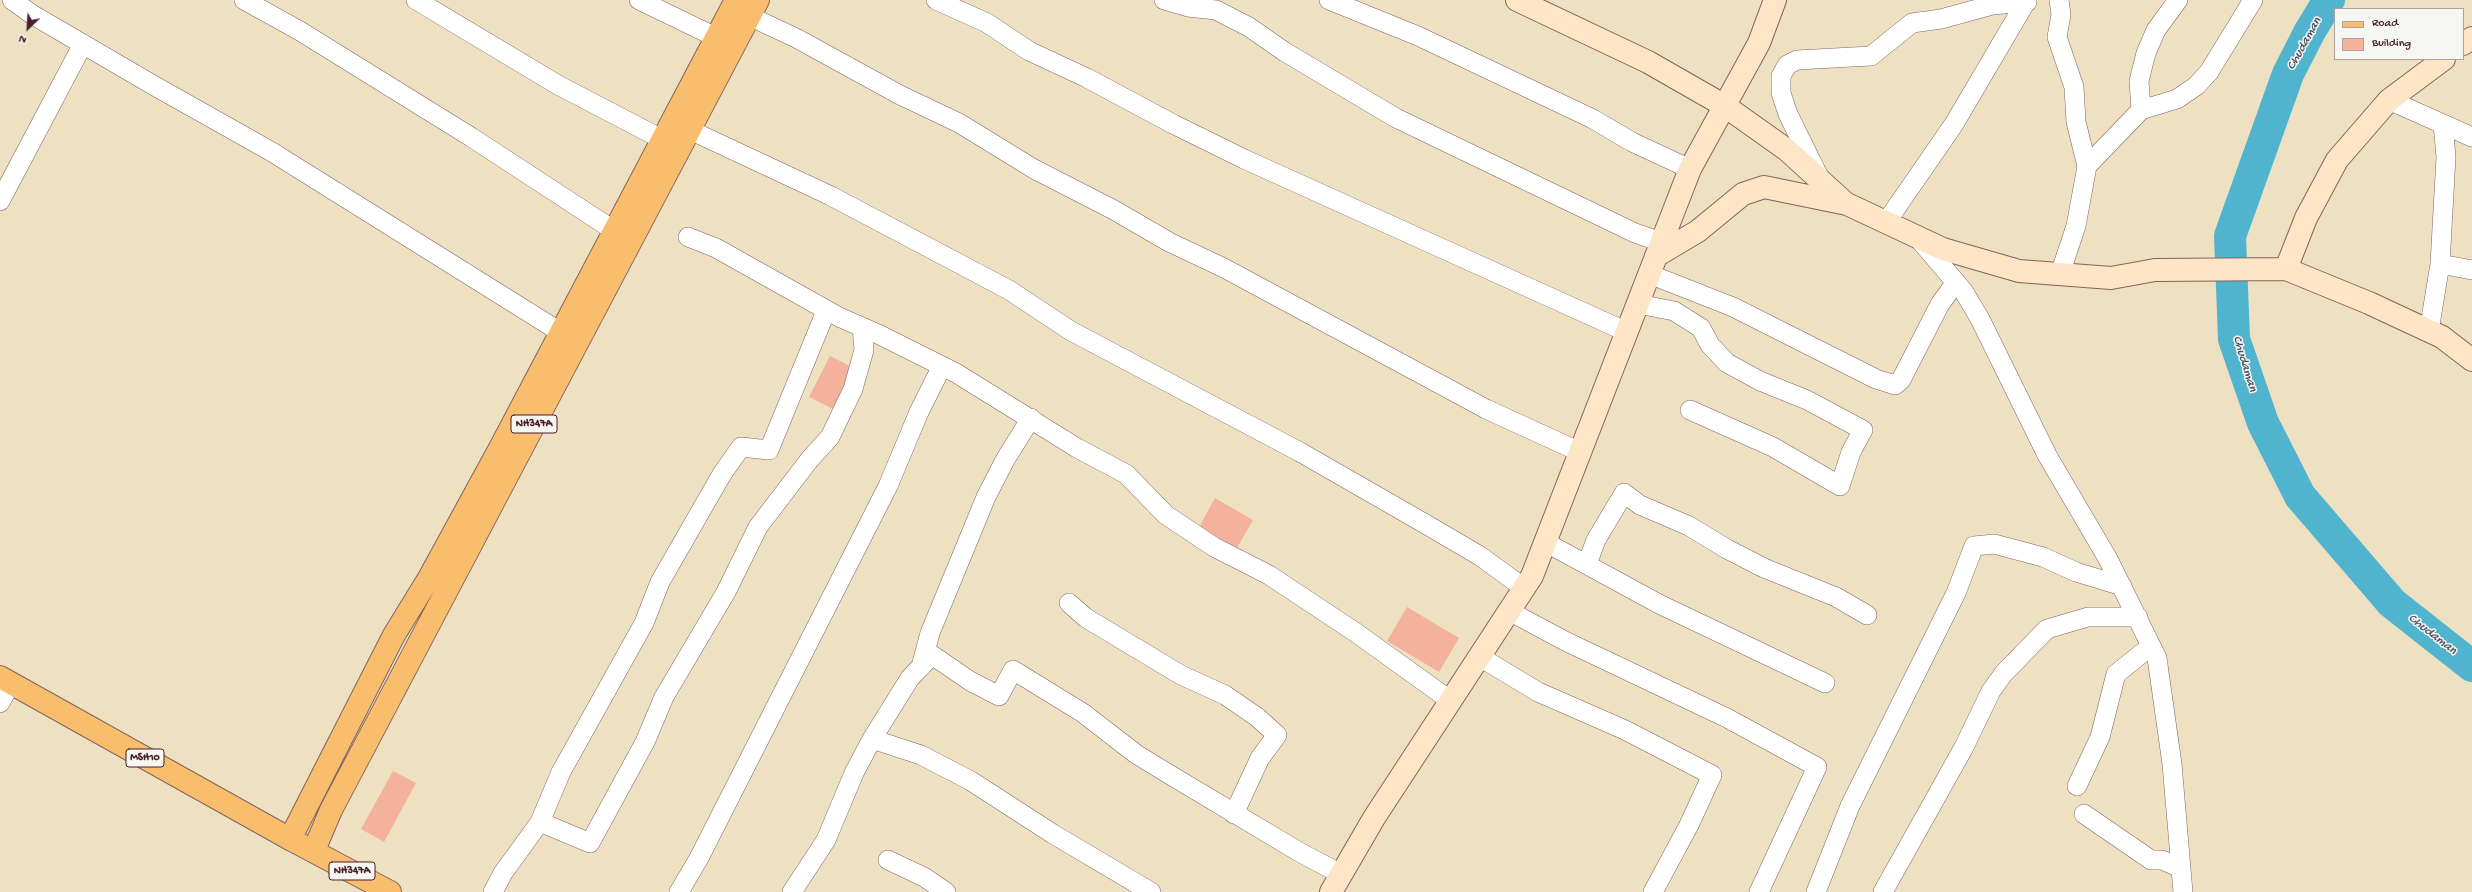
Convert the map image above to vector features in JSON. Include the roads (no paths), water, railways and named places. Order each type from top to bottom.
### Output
[{"type":"main road","name":"NH347A","points":[[390,892],[314,850],[331,810],[569,338],[671,144],[690,130],[725,41],[748,5]]},
{"type":"main road","points":[[671,144],[725,41]]},
{"type":"main road","points":[[314,850],[290,839],[394,635],[429,578],[569,338]]},
{"type":"main road","name":"MSH10","points":[[5,680],[290,839]]},
{"type":"street","points":[[12,0],[84,44],[272,152],[569,338]]},
{"type":"street","points":[[244,0],[300,31],[471,137],[622,236]]},
{"type":"street","points":[[416,0],[558,85],[671,144]]},
{"type":"street","points":[[639,0],[725,41]]},
{"type":"street","points":[[936,0],[987,23],[1029,51],[1087,78],[1172,124],[1244,159],[1626,332]]},
{"type":"street","points":[[1164,0],[1188,7],[1216,10],[1249,27],[1285,52],[1396,118],[1610,222],[1655,257],[1734,307],[1876,379],[1895,385],[1901,380],[1940,304],[1956,282]]},
{"type":"street","points":[[1330,0],[1418,36],[1593,119],[1632,142],[1690,169]]},
{"type":"street","points":[[792,892],[826,840],[854,773],[872,739],[910,678],[932,655],[970,681],[999,696],[1013,670],[1083,712],[1136,754],[1301,853],[1336,883],[1374,818],[1532,576],[1690,169],[1726,106],[1759,43],[1775,0]]},
{"type":"street","points":[[2059,0],[2061,15],[2057,37],[2074,87],[2076,122],[2087,166],[2076,226],[2060,274]]},
{"type":"street","points":[[2141,110],[2140,82],[2146,53],[2156,30],[2178,0]]},
{"type":"street","points":[[2087,166],[2141,110],[2177,99],[2196,86],[2209,72],[2253,0]]},
{"type":"street","points":[[1820,180],[1788,114],[1781,93],[1781,76],[1786,65],[1797,60],[1871,56],[1912,23],[1941,19],[1992,5],[2022,1]]},
{"type":"street","points":[[1887,221],[1954,124],[2022,1]]},
{"type":"street","points":[[1528,2],[1648,62],[1726,106],[1787,150],[1847,204]]},
{"type":"street","points":[[748,5],[796,38],[900,95],[959,123],[1034,169],[1114,210],[1169,242],[1224,268],[1486,409],[1580,452]]},
{"type":"street","points":[[0,201],[84,44]]},
{"type":"street","points":[[2286,269],[2306,218],[2337,160],[2389,100],[2443,60]]},
{"type":"street","points":[[2389,100],[2472,137]]},
{"type":"street","points":[[2429,331],[2440,264],[2446,157],[2443,124]]},
{"type":"street","points":[[690,130],[831,196],[1009,290],[1071,330],[1300,452],[1480,556],[1524,588]]},
{"type":"street","points":[[1655,257],[1698,231],[1743,194],[1764,187],[1847,204],[1887,221],[1943,249],[2019,271],[2111,278],[2155,270],[2260,271],[2286,269],[2369,303],[2442,337],[2472,360]]},
{"type":"street","points":[[1917,236],[1956,282],[1980,319],[2047,455],[2122,586],[2157,658],[2167,725],[2184,892]]},
{"type":"street","points":[[688,237],[716,248],[826,311],[942,366],[1031,418],[1077,448],[1126,474],[1166,515],[1214,547],[1269,575],[1355,632],[1451,701]]},
{"type":"street","points":[[2440,264],[2472,270]]},
{"type":"street","points":[[1638,304],[1674,311],[1701,328],[1710,345],[1727,363],[1760,381],[1807,400],[1862,430],[1851,452],[1840,486],[1774,447],[1690,410]]},
{"type":"street","points":[[493,892],[503,873],[540,822],[562,772],[644,623],[660,582],[722,474],[741,447],[769,450],[826,311]]},
{"type":"street","points":[[540,822],[590,842],[645,742],[664,697],[726,592],[758,527],[810,459],[830,437],[853,389],[864,350],[862,327]]},
{"type":"street","points":[[679,892],[699,858],[882,498],[919,412],[942,366]]},
{"type":"street","points":[[921,667],[930,633],[986,497],[1005,460],[1031,418]]},
{"type":"street","points":[[1586,564],[1596,540],[1624,493],[1640,505],[1689,526],[1727,550],[1847,602],[1867,615]]},
{"type":"street","points":[[1545,542],[1659,604],[1825,683]]},
{"type":"street","points":[[1816,892],[1850,806],[1956,593],[1974,546],[1994,544],[2043,557],[2076,572],[2122,586]]},
{"type":"street","points":[[1069,603],[1086,618],[1182,675],[1225,695],[1257,717],[1277,734],[1256,764],[1234,814]]},
{"type":"street","points":[[1510,611],[1565,641],[1728,718],[1817,768],[1759,892]]},
{"type":"street","points":[[1882,892],[1964,747],[1991,691],[2004,673],[2047,629],[2088,617],[2138,617]]},
{"type":"street","points":[[2077,786],[2100,737],[2116,674],[2151,646]]},
{"type":"street","points":[[1480,657],[1538,692],[1625,730],[1712,775],[1692,818],[1653,892]]},
{"type":"street","points":[[0,703],[5,680]]},
{"type":"street","points":[[872,739],[920,755],[971,781],[1053,834],[1151,892]]},
{"type":"street","points":[[2084,814],[2151,860],[2162,860],[2181,868]]},
{"type":"street","points":[[888,860],[924,877],[946,892]]},
{"type":"waterway","name":"Chudaman","points":[[2329,0],[2310,31],[2288,74],[2230,236],[2234,339],[2263,423],[2300,496],[2392,603],[2472,666]]}]
